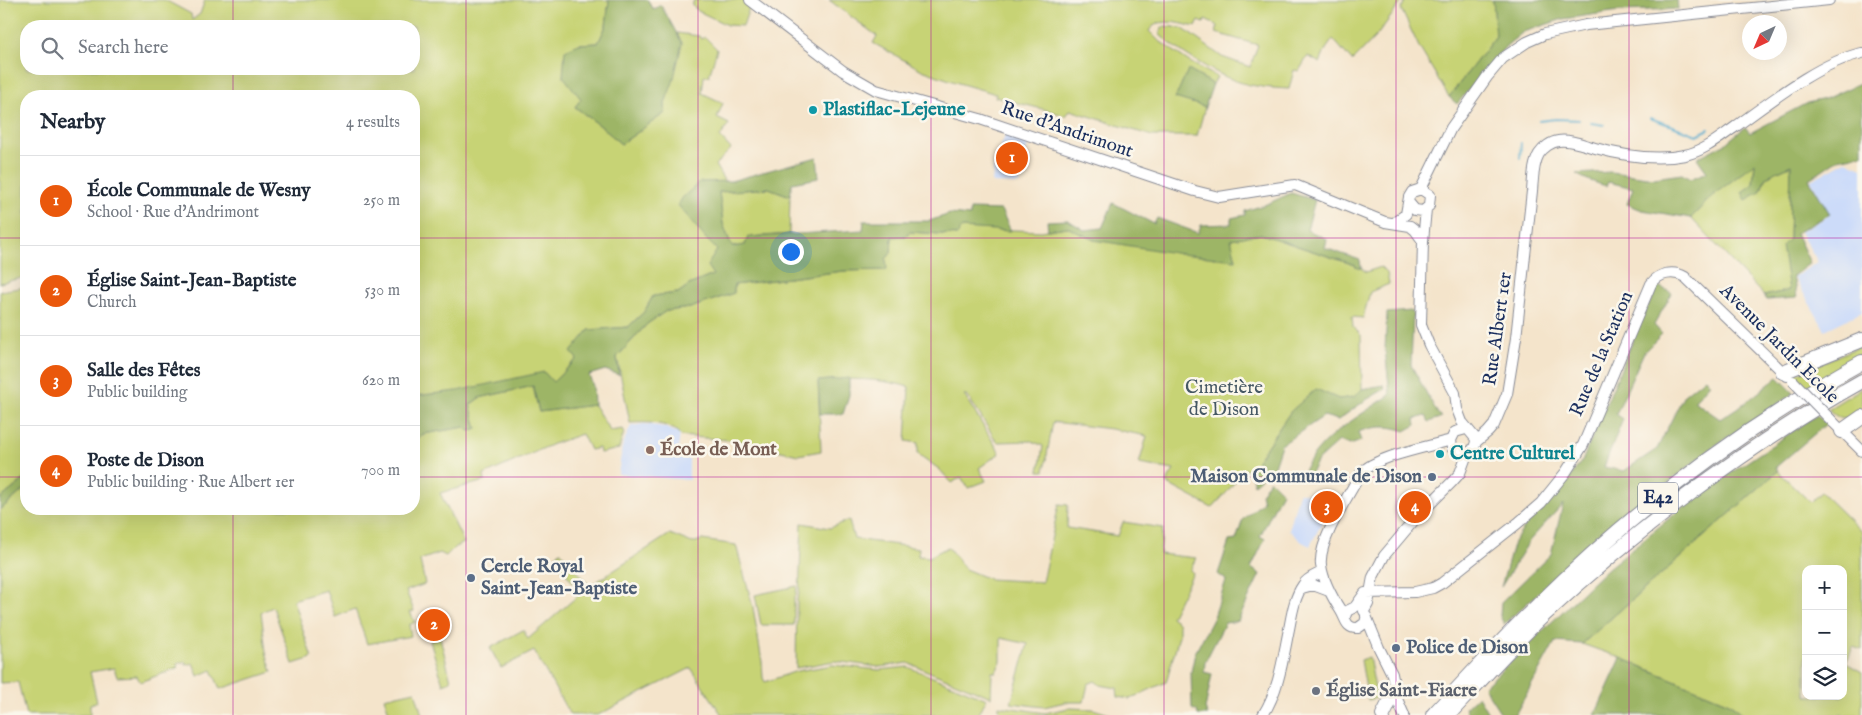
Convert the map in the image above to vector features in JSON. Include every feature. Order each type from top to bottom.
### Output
[{"type":"highway","points":[[1788,377],[1862,340]]},
{"type":"highway","name":"E42","points":[[1448,715],[1481,670],[1538,604],[1596,551],[1656,500],[1709,460],[1763,422],[1862,362]]},
{"type":"highway","name":"E42","points":[[1433,715],[1481,670],[1667,512],[1772,436],[1862,381]]},
{"type":"highway","points":[[1838,427],[1862,417]]},
{"type":"main road","name":"Rue d'Andrimont","points":[[750,0],[843,71],[876,90],[980,118],[1195,192],[1218,197],[1295,185],[1379,220],[1410,226],[1423,239]]},
{"type":"main road","points":[[1421,189],[1451,128],[1504,58],[1527,42],[1545,34],[1568,28],[1829,0]]},
{"type":"main road","name":"Rue Albert 1er","points":[[1476,442],[1494,425],[1508,394],[1535,166],[1540,153],[1553,142],[1566,141],[1623,155],[1671,157],[1688,154],[1707,147],[1799,82],[1849,55],[1862,53]]},
{"type":"main road","points":[[1394,222],[1417,207],[1430,205],[1431,199],[1428,192],[1421,189],[1412,192],[1409,197],[1417,207],[1423,239],[1421,325],[1429,345],[1456,397],[1457,409],[1451,444],[1455,451],[1467,454]]},
{"type":"main road","name":"Avenue Jardin Ecole","points":[[1665,274],[1680,274],[1690,280],[1862,451]]},
{"type":"main road","name":"Rue de la Station","points":[[1370,592],[1392,594],[1424,591],[1442,584],[1518,524],[1540,503],[1556,485],[1583,445],[1651,284],[1655,278],[1665,274]]},
{"type":"main road","points":[[1358,628],[1365,623],[1363,595],[1370,592],[1373,577],[1384,556],[1416,518],[1460,473],[1467,454],[1473,449],[1476,442],[1472,432],[1466,429],[1457,409]]},
{"type":"main road","points":[[1404,715],[1394,688],[1392,674],[1378,648],[1371,638],[1358,628],[1348,626],[1345,616],[1329,591],[1322,572],[1321,556],[1324,541],[1366,467],[1453,436],[1466,429]]},
{"type":"main road","points":[[1262,715],[1273,695],[1285,650],[1294,604],[1308,579],[1322,572]]},
{"type":"main road","points":[[1301,589],[1313,585],[1329,591]]},
{"type":"main road","name":"Rue de la Station","points":[[1363,610],[1392,594]]},
{"type":"main road","points":[[1345,616],[1347,611],[1363,610]]},
{"type":"main road","points":[[1363,610],[1375,636],[1378,648]]},
{"type":"main road","points":[[1387,712],[1394,688]]},
{"type":"shaded area","points":[[1007,131],[1030,139],[1021,167],[1019,184],[992,183],[994,162],[999,162],[1000,148]]},
{"type":"shaded area","points":[[1846,161],[1862,168],[1862,312],[1825,330],[1794,277],[1818,262],[1800,232],[1830,215],[1811,180]]},
{"type":"shaded area","name":"École de Mont","points":[[644,424],[664,427],[680,434],[677,457],[689,459],[689,480],[618,474],[623,443],[631,426]]},
{"type":"shaded area","points":[[1299,493],[1306,493],[1331,505],[1310,546],[1302,542],[1289,530]]},
{"type":"green space","points":[[0,0],[165,0],[191,14],[192,20],[200,14],[205,0],[609,0],[606,26],[598,43],[579,44],[581,99],[575,107],[621,144],[665,113],[665,103],[682,43],[677,33],[699,36],[701,39],[705,37],[717,49],[709,76],[704,76],[702,93],[723,103],[717,118],[729,124],[720,137],[731,149],[715,165],[725,182],[700,182],[707,240],[717,250],[713,275],[689,285],[678,293],[653,296],[644,312],[628,327],[589,330],[577,359],[553,382],[420,395],[420,90],[20,90],[20,278],[0,283]]},
{"type":"green space","points":[[609,0],[648,0],[654,9],[661,5],[682,43],[673,82],[665,103],[665,113],[621,144],[575,107],[581,99],[563,76],[565,50],[579,44],[598,43],[606,26]]},
{"type":"green space","points":[[694,0],[744,0],[750,5],[743,26],[727,25],[698,11],[692,5]]},
{"type":"green space","points":[[829,0],[1403,0],[1378,34],[1352,61],[1333,39],[1320,63],[1308,56],[1299,71],[1294,70],[1289,89],[1255,86],[1217,73],[1176,48],[1160,35],[1160,30],[1165,26],[1182,28],[1222,57],[1250,67],[1258,45],[1216,33],[1218,26],[1205,20],[1204,23],[1199,21],[1196,27],[1171,22],[1164,22],[1153,26],[1149,31],[1158,40],[1188,61],[1217,77],[1213,84],[1188,70],[1176,98],[1205,107],[1197,136],[1152,136],[1070,110],[1066,116],[995,97],[996,94],[922,70],[873,43],[877,36]]},
{"type":"green space","points":[[1406,0],[1493,0],[1496,36],[1449,97],[1419,47],[1401,9]]},
{"type":"green space","points":[[1493,0],[1677,0],[1678,9],[1619,11],[1563,19],[1523,32],[1506,46],[1457,104],[1449,97],[1496,36]]},
{"type":"green space","points":[[1188,70],[1213,84],[1205,107],[1175,98]]},
{"type":"green space","points":[[1862,82],[1862,154],[1838,159],[1809,179],[1830,214],[1796,233],[1810,263],[1793,276],[1797,298],[1767,300],[1764,296],[1789,290],[1782,246],[1789,239],[1791,165],[1766,177],[1760,192],[1746,200],[1742,192],[1753,184],[1755,163],[1712,196],[1691,218],[1642,210],[1627,204],[1633,188],[1608,182],[1606,186],[1576,174],[1611,172],[1654,178],[1682,174],[1690,179],[1707,172],[1697,158],[1726,143],[1745,127],[1750,133],[1807,103],[1825,99]]},
{"type":"green space","points":[[817,157],[819,178],[792,183],[790,196],[769,188],[719,192],[723,224],[732,247],[745,245],[748,237],[863,230],[864,221],[929,221],[950,214],[970,216],[970,209],[1001,210],[1011,231],[960,228],[958,235],[909,232],[906,236],[892,237],[891,253],[886,259],[887,270],[843,271],[734,285],[734,293],[690,308],[666,311],[647,324],[617,357],[619,375],[605,370],[589,375],[593,386],[594,405],[539,412],[533,386],[479,398],[470,405],[477,428],[469,431],[465,427],[423,434],[420,437],[420,395],[457,391],[544,372],[553,382],[577,359],[571,352],[589,330],[628,327],[644,312],[653,296],[678,293],[689,285],[713,275],[707,266],[717,250],[678,205],[683,197],[700,182],[731,181]]},
{"type":"green space","points":[[1755,162],[1753,184],[1760,192],[1766,177],[1791,165],[1789,239],[1783,246],[1789,290],[1764,296],[1691,218],[1712,196]]},
{"type":"green space","points":[[769,188],[790,196],[789,234],[748,237],[745,245],[732,247],[723,224],[719,192]]},
{"type":"green space","points":[[1291,193],[1315,200],[1307,230],[1327,239],[1325,248],[1360,260],[1361,268],[1261,234],[1231,239],[1236,260],[1181,254],[1094,240],[1067,227],[1048,230],[1047,221],[1068,220],[1084,230],[1102,228],[1113,203],[1154,224],[1157,218],[1198,233],[1201,225],[1231,224],[1231,218],[1245,215],[1245,211]]},
{"type":"green space","name":"Cimetière de Dison","points":[[1067,227],[1094,240],[1236,259],[1230,239],[1261,234],[1355,265],[1366,272],[1381,267],[1387,273],[1389,284],[1370,292],[1363,318],[1352,317],[1353,327],[1361,335],[1362,389],[1354,397],[1291,411],[1250,471],[1244,469],[1212,508],[1166,483],[1174,470],[1139,464],[1147,436],[1111,429],[1053,422],[1044,471],[1039,471],[1043,446],[1032,441],[997,442],[969,398],[964,395],[1000,453],[979,468],[986,481],[968,488],[961,477],[952,483],[939,469],[918,454],[918,443],[906,441],[909,387],[875,380],[841,379],[818,381],[821,451],[798,455],[740,441],[681,436],[677,431],[665,425],[630,423],[617,357],[647,324],[666,311],[690,308],[734,293],[734,285],[843,271],[886,270],[886,259],[891,253],[892,236],[906,236],[909,232],[957,235],[960,228],[1041,231]]},
{"type":"green space","points":[[1658,286],[1672,293],[1654,325],[1662,334],[1644,352],[1616,414],[1623,419],[1604,467],[1624,471],[1657,449],[1684,395],[1705,378],[1710,384],[1694,401],[1720,419],[1749,400],[1778,377],[1794,393],[1713,447],[1598,539],[1504,624],[1500,616],[1501,603],[1551,554],[1563,504],[1530,540],[1501,587],[1514,542],[1527,524],[1569,479],[1583,459],[1641,321]]},
{"type":"green space","points":[[20,288],[20,483],[0,499],[0,291]]},
{"type":"green space","points":[[1411,311],[1413,316],[1411,365],[1438,414],[1442,417],[1429,422],[1426,416],[1415,419],[1416,425],[1405,431],[1382,427],[1358,432],[1361,441],[1350,445],[1339,441],[1318,460],[1309,477],[1302,475],[1309,462],[1328,439],[1352,420],[1390,395],[1385,349],[1387,313]]},
{"type":"green space","points":[[1862,345],[1862,354],[1806,387],[1794,375]]},
{"type":"green space","points":[[849,378],[849,395],[843,414],[820,414],[818,381]]},
{"type":"green space","points":[[1384,385],[1385,389],[1338,420],[1324,416],[1281,445],[1274,466],[1254,484],[1250,471],[1291,411],[1316,389],[1339,399],[1354,397],[1362,389]]},
{"type":"green space","points":[[533,386],[539,412],[594,405],[610,431],[623,429],[624,432],[619,449],[600,453],[599,448],[590,450],[582,434],[553,444],[484,475],[485,481],[440,493],[464,543],[455,547],[446,556],[440,553],[420,560],[425,584],[406,591],[414,611],[410,612],[415,622],[409,625],[411,636],[367,644],[355,609],[335,617],[326,590],[293,600],[312,658],[293,664],[273,607],[261,612],[266,652],[272,672],[220,689],[212,670],[198,676],[193,663],[186,665],[185,661],[177,664],[178,668],[140,682],[137,676],[117,677],[114,668],[90,672],[97,702],[90,704],[90,715],[26,715],[18,682],[0,683],[0,510],[20,493],[20,515],[420,515],[420,437],[423,434],[465,427],[470,431],[477,428],[470,405],[479,398]]},
{"type":"green space","points":[[1862,388],[1862,411],[1844,419],[1837,417],[1828,409]]},
{"type":"green space","points":[[1817,415],[1826,424],[1776,467],[1778,471],[1582,644],[1555,642],[1515,715],[1502,715],[1484,687],[1607,569],[1698,495]]},
{"type":"green space","points":[[1778,471],[1810,502],[1821,492],[1862,532],[1862,650],[1853,647],[1847,661],[1847,565],[1802,565],[1802,700],[1847,700],[1847,664],[1862,672],[1862,715],[1745,715],[1729,703],[1621,658],[1582,644]]},
{"type":"green space","points":[[1270,480],[1282,492],[1260,536],[1265,539],[1251,568],[1260,574],[1238,621],[1225,623],[1205,662],[1204,672],[1212,674],[1205,709],[1208,715],[1198,715],[1197,711],[1192,709],[1191,672],[1195,653],[1214,617],[1226,580],[1218,574],[1229,541],[1236,540],[1243,519],[1263,502],[1261,494]]},
{"type":"green space","points":[[20,483],[20,493],[0,510],[0,499]]},
{"type":"green space","points":[[1059,504],[1068,505],[1067,528],[1118,536],[1123,522],[1163,528],[1160,554],[1196,558],[1190,570],[1193,573],[1171,617],[1179,623],[1179,636],[1166,682],[1130,699],[1118,697],[1117,688],[1100,685],[1095,681],[1088,684],[1084,702],[1065,702],[1044,707],[1011,703],[1028,644],[1001,638],[1001,661],[996,672],[992,672],[991,697],[908,663],[879,667],[834,661],[796,668],[797,599],[799,594],[802,523],[830,528],[849,520],[854,539],[919,548],[918,556],[929,557],[948,547],[965,569],[989,579],[1042,582]]},
{"type":"green space","points":[[670,534],[692,543],[702,540],[736,545],[753,607],[765,682],[797,671],[833,665],[879,670],[908,667],[987,699],[977,715],[722,715],[691,668],[598,715],[570,715],[534,651],[501,668],[490,648],[523,630],[528,639],[581,593],[554,558],[560,551],[590,586]]},
{"type":"green space","points":[[797,586],[794,599],[794,625],[761,625],[755,595]]},
{"type":"green space","points":[[440,637],[451,681],[443,684],[430,641]]},
{"type":"green space","points":[[1369,657],[1377,698],[1368,700],[1361,660]]},
{"type":"green space","points":[[1621,658],[1729,703],[1745,715],[1595,715]]},
{"type":"green space","points":[[415,691],[422,715],[390,715],[384,698]]},
{"type":"green space","points":[[1478,696],[1489,715],[1468,715],[1465,708]]},
{"type":"green space","points":[[999,706],[1045,713],[1069,708],[1093,709],[1112,715],[1003,715]]},
{"type":"waterway","points":[[1650,118],[1697,135],[1709,129]]},
{"type":"waterway","points":[[1539,121],[1556,119],[1579,120]]},
{"type":"waterway","points":[[1591,123],[1604,125]]},
{"type":"waterway","points":[[1520,158],[1521,143]]},
{"type":"place","name":"Plastiflac-Lejeune","points":[[813,110]]},
{"type":"place","name":"École Communale de Wesny","points":[[1012,158]]},
{"type":"place","name":"École de Mont","points":[[650,450]]},
{"type":"place","name":"Centre Culturel","points":[[1440,454]]},
{"type":"place","name":"Maison Communale de Dison","points":[[1432,477]]},
{"type":"place","name":"Salle des Fêtes","points":[[1327,507]]},
{"type":"place","name":"Poste de Dison","points":[[1415,507]]},
{"type":"place","name":"Cercle Royal Saint-Jean-Baptiste","points":[[471,578]]},
{"type":"place","name":"Église Saint-Jean-Baptiste","points":[[434,625]]},
{"type":"place","name":"Police de Dison","points":[[1396,648]]},
{"type":"place","name":"Église Saint-Fiacre","points":[[1316,691]]}]
